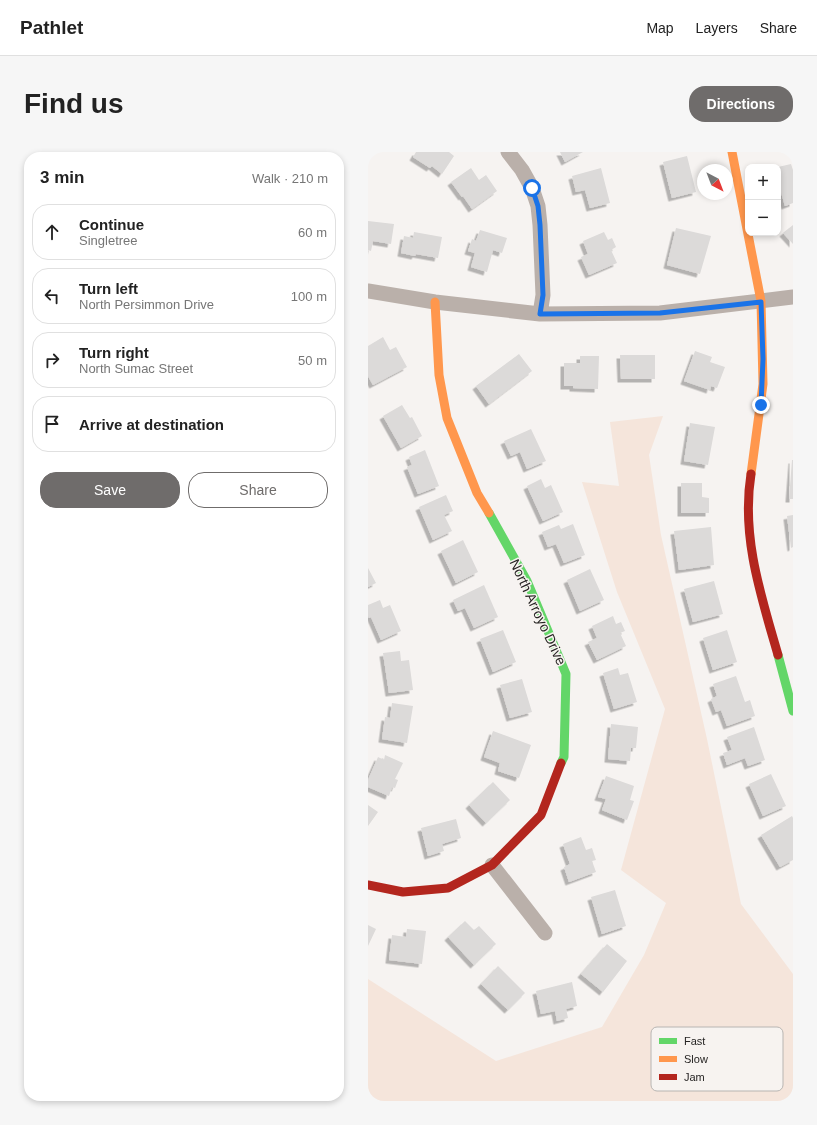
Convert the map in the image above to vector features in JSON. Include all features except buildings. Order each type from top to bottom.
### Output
[{"type":"street","points":[[508,152],[522,170],[532,188],[538,206],[543,295],[540,314]]},
{"type":"street","points":[[732,152],[761,302],[763,384],[748,496],[749,535],[757,580],[793,711]]},
{"type":"street","points":[[368,291],[435,302],[540,314],[660,313],[793,297]]},
{"type":"street","name":"North Arroyo Drive","points":[[368,885],[403,892],[448,888],[492,865],[541,815],[564,757],[566,674],[527,582],[477,494],[447,418],[439,375],[435,302]]},
{"type":"street","points":[[492,865],[545,933]]},
{"type":"shaded area","points":[[663,416],[649,455],[661,535],[707,739],[741,904],[793,974],[793,1101],[368,1101],[368,979],[496,1061],[602,1027],[644,955],[666,903],[621,870],[665,709],[617,592],[582,482],[619,486],[610,422]]},
{"type":"traffic: fast","points":[[489,513],[527,581],[566,674],[564,757],[561,763]]},
{"type":"traffic: fast","points":[[778,655],[793,711]]},
{"type":"traffic: slow","points":[[732,152],[761,301],[763,384],[751,474]]},
{"type":"traffic: slow","points":[[435,302],[439,375],[447,418],[477,493],[489,513]]},
{"type":"traffic: jam","points":[[751,474],[749,520],[754,566],[778,655]]},
{"type":"traffic: jam","points":[[368,885],[403,892],[448,888],[492,865],[541,815],[561,763]]},
{"type":"route","points":[[532,188],[538,206],[540,225],[543,295],[540,314],[660,313],[761,302],[763,359],[761,405]]}]
